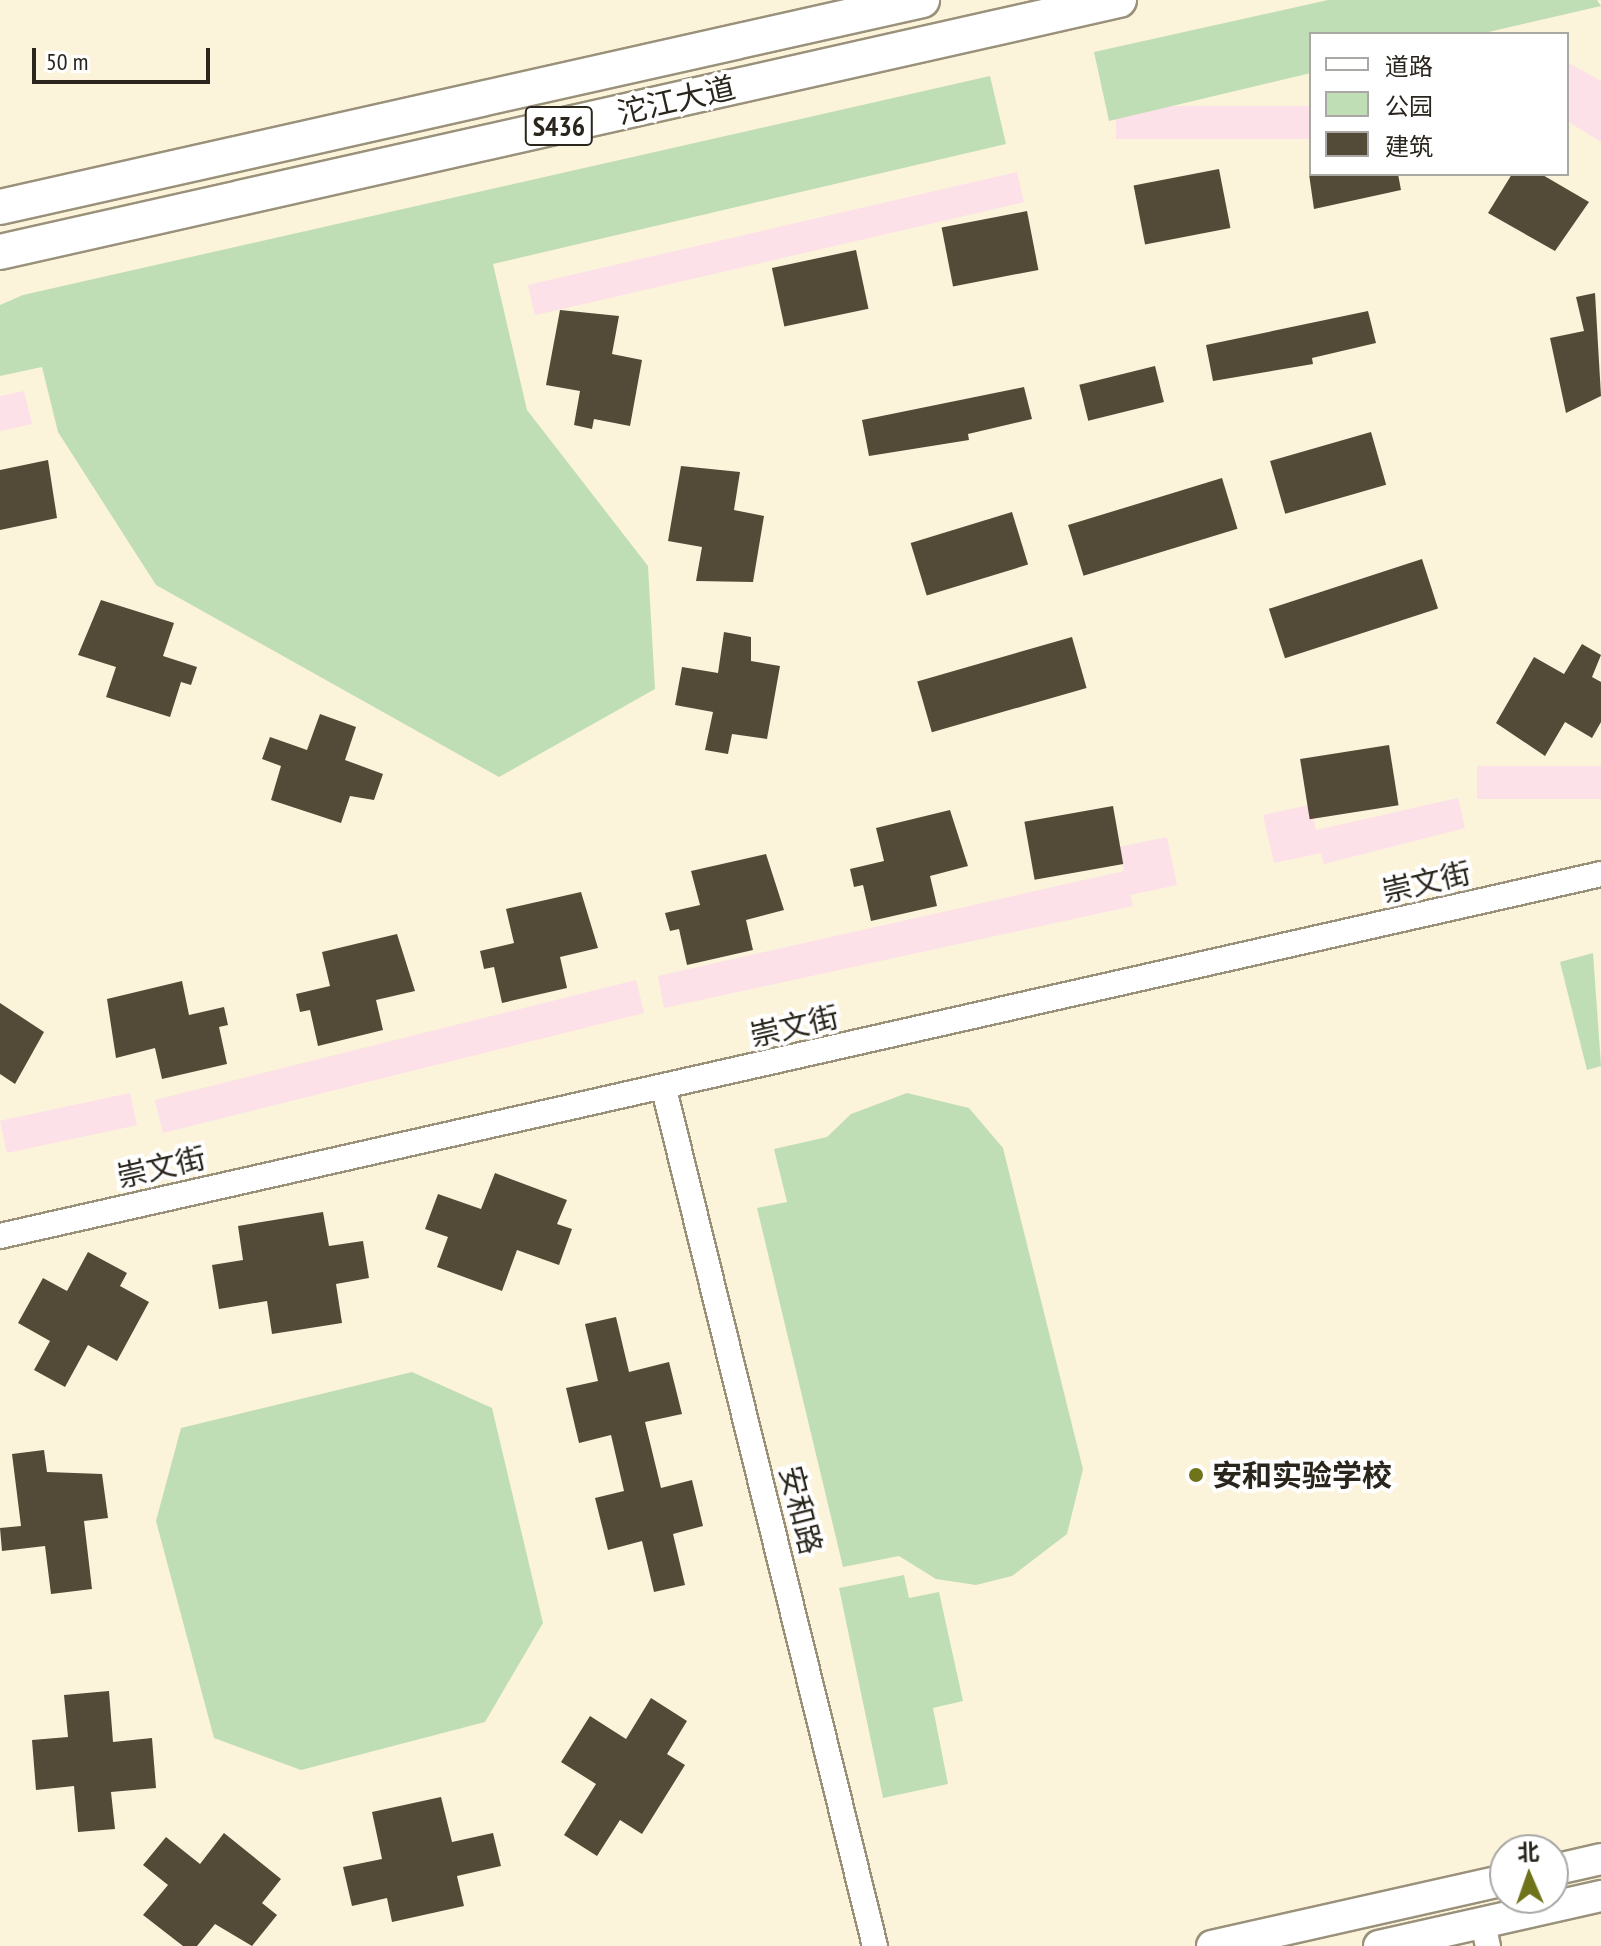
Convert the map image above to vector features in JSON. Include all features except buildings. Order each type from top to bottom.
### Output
[{"type":"highway","name":"沱江大道","points":[[0,207],[922,0]]},
{"type":"highway","name":"沱江大道","points":[[0,252],[1119,0]]},
{"type":"main road","points":[[1569,1866],[1601,1859]]},
{"type":"main road","points":[[1212,1946],[1489,1884]]},
{"type":"main road","points":[[1379,1946],[1486,1934],[1601,1896]]},
{"type":"street","name":"崇文街","points":[[0,1236],[664,1089],[1601,874]]},
{"type":"street","name":"安和路","points":[[664,1089],[875,1946]]},
{"type":"shaded area","points":[[1569,63],[1601,81],[1601,142],[1569,122]]},
{"type":"shaded area","points":[[1116,106],[1309,106],[1309,139],[1116,139]]},
{"type":"shaded area","points":[[1017,172],[1024,202],[535,315],[528,285]]},
{"type":"shaded area","points":[[24,391],[32,424],[0,431],[0,396]]},
{"type":"shaded area","points":[[1477,766],[1601,766],[1601,799],[1477,799]]},
{"type":"shaded area","points":[[1458,798],[1465,828],[1324,864],[1321,853],[1274,863],[1263,815],[1309,805],[1316,830]]},
{"type":"shaded area","points":[[1167,837],[1177,885],[1130,895],[1133,906],[664,1008],[658,976],[1124,871],[1119,847]]},
{"type":"shaded area","points":[[636,980],[644,1013],[163,1133],[155,1100]]},
{"type":"shaded area","points":[[130,1093],[137,1125],[7,1153],[0,1121]]},
{"type":"green space","points":[[1328,0],[1597,0],[1601,6],[1489,32],[1309,32],[1309,73],[1109,121],[1094,52]]},
{"type":"green space","points":[[990,76],[1006,144],[493,264],[527,410],[648,566],[655,689],[499,777],[156,585],[58,432],[42,367],[0,376],[0,305],[23,295]]},
{"type":"green space","points":[[1593,953],[1601,1066],[1587,1070],[1560,962]]},
{"type":"green space","points":[[907,1093],[969,1108],[1003,1148],[1083,1469],[1067,1534],[1012,1576],[976,1585],[936,1579],[899,1556],[843,1567],[757,1208],[787,1202],[774,1149],[827,1137],[851,1114]]},
{"type":"green space","points":[[412,1372],[492,1408],[543,1623],[485,1722],[301,1770],[214,1738],[156,1521],[181,1428]]},
{"type":"green space","points":[[904,1575],[909,1598],[939,1592],[963,1701],[933,1708],[948,1784],[883,1798],[839,1588]]},
{"type":"place","name":"安和实验学校","points":[[1196,1475]]}]
